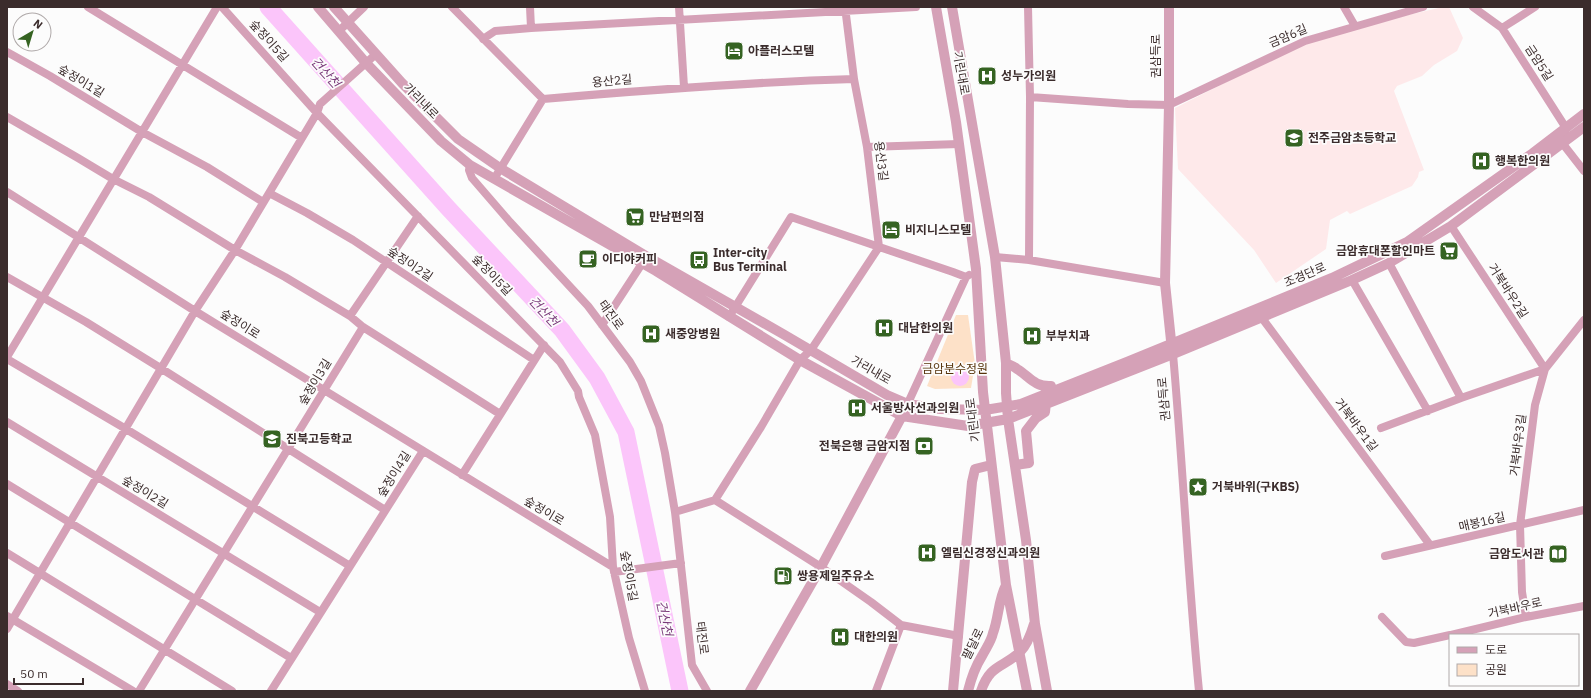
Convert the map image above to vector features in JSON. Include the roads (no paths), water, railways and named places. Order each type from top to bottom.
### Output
[{"type":"street","points":[[88,7],[302,138]]},
{"type":"street","points":[[217,7],[7,358],[350,566]]},
{"type":"street","name":"숲정이5길","points":[[222,7],[317,113],[560,362],[578,391],[579,397],[595,435],[610,517],[613,570],[629,638],[645,691]]},
{"type":"street","name":"가리내로","points":[[318,7],[339,31],[364,66],[441,142],[470,165],[494,179],[644,260],[735,306],[887,395],[908,404],[940,409],[985,410],[1007,407]]},
{"type":"street","name":"가리내로","points":[[334,7],[402,83],[458,139],[729,317],[800,360],[902,416],[968,426],[1008,419]]},
{"type":"street","points":[[339,31],[364,7]]},
{"type":"street","points":[[452,7],[543,99],[494,179]]},
{"type":"street","points":[[530,7],[531,28]]},
{"type":"street","points":[[679,7],[684,87]]},
{"type":"street","points":[[483,39],[495,31],[531,28],[845,9],[916,7]]},
{"type":"street","name":"기린대로","points":[[936,7],[959,144],[976,269],[982,392],[1006,585],[1027,691]]},
{"type":"street","name":"기린대로","points":[[952,7],[995,257],[1006,363],[1008,419],[1026,540],[1035,624],[1047,691]]},
{"type":"street","points":[[1028,7],[1030,97],[1030,260]]},
{"type":"street","name":"권삼득로","points":[[1169,7],[1169,104],[1165,283],[1182,451],[1198,691]]},
{"type":"street","points":[[1344,7],[1355,26]]},
{"type":"street","name":"금암6길","points":[[1169,104],[1305,41],[1424,7]]},
{"type":"street","name":"금암5길","points":[[1473,7],[1502,28],[1566,128]]},
{"type":"street","points":[[1502,28],[1535,7]]},
{"type":"street","name":"용산3길","points":[[845,9],[854,79],[867,147],[879,247]]},
{"type":"street","name":"숲정이1길","points":[[7,52],[50,76],[142,132],[207,167],[264,202]]},
{"type":"street","points":[[7,629],[10,618],[40,573],[195,311],[264,202],[317,113],[320,104],[376,54]]},
{"type":"street","name":"용산2길","points":[[543,99],[768,81],[854,79]]},
{"type":"street","points":[[1030,97],[1128,104],[1169,104]]},
{"type":"street","name":"조경단로","points":[[1008,419],[1172,349],[1332,278],[1407,242],[1584,114]]},
{"type":"street","points":[[7,117],[350,316],[363,327],[500,414]]},
{"type":"street","name":"조경단로","points":[[1007,407],[1021,404],[1053,391],[1262,318],[1389,263],[1451,226],[1584,127]]},
{"type":"street","points":[[1566,128],[1563,144],[1584,171]]},
{"type":"street","points":[[867,147],[959,144]]},
{"type":"street","name":"태진로","points":[[470,165],[469,170],[472,178],[510,222],[588,306],[630,362],[651,403],[659,426],[675,512],[677,563],[692,665],[707,691]]},
{"type":"street","name":"숲정이로","points":[[7,192],[46,215],[195,311],[462,475],[613,570]]},
{"type":"street","name":"숲정이2길","points":[[269,193],[353,240],[534,360]]},
{"type":"street","points":[[350,316],[418,216]]},
{"type":"street","points":[[729,317],[791,217],[966,277]]},
{"type":"street","name":"거북바우2길","points":[[1451,226],[1545,369]]},
{"type":"street","points":[[675,512],[715,500],[761,427],[800,360],[811,350],[879,247]]},
{"type":"street","points":[[995,257],[1030,260],[1165,283]]},
{"type":"street","points":[[602,325],[644,260]]},
{"type":"street","points":[[1389,263],[1461,398]]},
{"type":"street","points":[[750,691],[821,567],[902,416],[966,277],[976,269]]},
{"type":"street","points":[[7,277],[86,322],[288,449]]},
{"type":"street","points":[[1352,280],[1428,411]]},
{"type":"street","name":"거북바우1길","points":[[1262,318],[1430,546]]},
{"type":"street","name":"거북바우3길","points":[[1526,617],[1522,592],[1520,525],[1535,405],[1545,369],[1584,320]]},
{"type":"street","name":"숲정이3길","points":[[139,691],[363,327]]},
{"type":"street","points":[[462,475],[544,345]]},
{"type":"street","points":[[1006,363],[1018,369],[1031,381],[1045,386],[1051,386],[1053,391]]},
{"type":"street","points":[[1381,428],[1545,369]]},
{"type":"street","points":[[1015,465],[1029,463],[1026,431],[1036,418],[1046,412],[1046,403]]},
{"type":"street","name":"숲정이2길","points":[[7,422],[224,554]]},
{"type":"street","name":"숲정이4길","points":[[288,449],[385,510]]},
{"type":"street","name":"숲정이4길","points":[[271,691],[423,451]]},
{"type":"street","points":[[954,691],[972,482],[975,468],[992,465]]},
{"type":"street","points":[[7,484],[291,658]]},
{"type":"street","points":[[715,500],[821,567]]},
{"type":"street","name":"매봉16길","points":[[1385,556],[1584,510]]},
{"type":"street","points":[[7,553],[232,691]]},
{"type":"street","points":[[224,554],[320,612]]},
{"type":"street","points":[[613,570],[627,571],[677,563]]},
{"type":"street","name":"팔달로","points":[[821,567],[901,625],[959,636]]},
{"type":"street","name":"팔달로","points":[[968,691],[972,677],[994,632],[1000,595],[1006,585]]},
{"type":"street","name":"거북바우로","points":[[1454,634],[1526,617],[1584,606]]},
{"type":"street","name":"거북바우로","points":[[1382,617],[1406,642],[1414,643],[1449,635]]},
{"type":"street","points":[[10,618],[133,691]]},
{"type":"street","points":[[981,691],[984,682],[993,670],[1020,652],[1028,640],[1035,624]]},
{"type":"street","points":[[876,691],[901,625]]},
{"type":"street","points":[[7,684],[18,691]]},
{"type":"waterway","name":"건산천","points":[[268,7],[448,208],[562,330],[597,378],[626,432],[680,691]]},
{"type":"place","name":"아플러스모텔","points":[[734,51]]},
{"type":"place","name":"성누가의원","points":[[987,76]]},
{"type":"place","name":"전주금암초등학교","points":[[1294,138]]},
{"type":"place","name":"행복한의원","points":[[1481,161]]},
{"type":"place","name":"만남편의점","points":[[635,217]]},
{"type":"place","name":"비지니스모텔","points":[[891,230]]},
{"type":"place","name":"금암휴대폰할인마트","points":[[1449,251]]},
{"type":"place","name":"이디야커피","points":[[588,259]]},
{"type":"place","name":"Inter-city Bus Terminal","points":[[699,260]]},
{"type":"place","name":"대남한의원","points":[[884,328]]},
{"type":"place","name":"새중앙병원","points":[[651,334]]},
{"type":"place","name":"부부치과","points":[[1032,336]]},
{"type":"place","name":"서울방사선과의원","points":[[857,408]]},
{"type":"place","name":"진북고등학교","points":[[272,439]]},
{"type":"place","name":"전북은행 금암지점","points":[[924,446]]},
{"type":"place","name":"거북바위(구KBS)","points":[[1198,487]]},
{"type":"place","name":"엘림신경정신과의원","points":[[927,553]]},
{"type":"place","name":"금암도서관","points":[[1558,554]]},
{"type":"place","name":"쌍용제일주유소","points":[[783,576]]},
{"type":"place","name":"대한의원","points":[[840,637]]},
{"type":"park label","name":"금암분수정원","points":[[955,369]]}]
